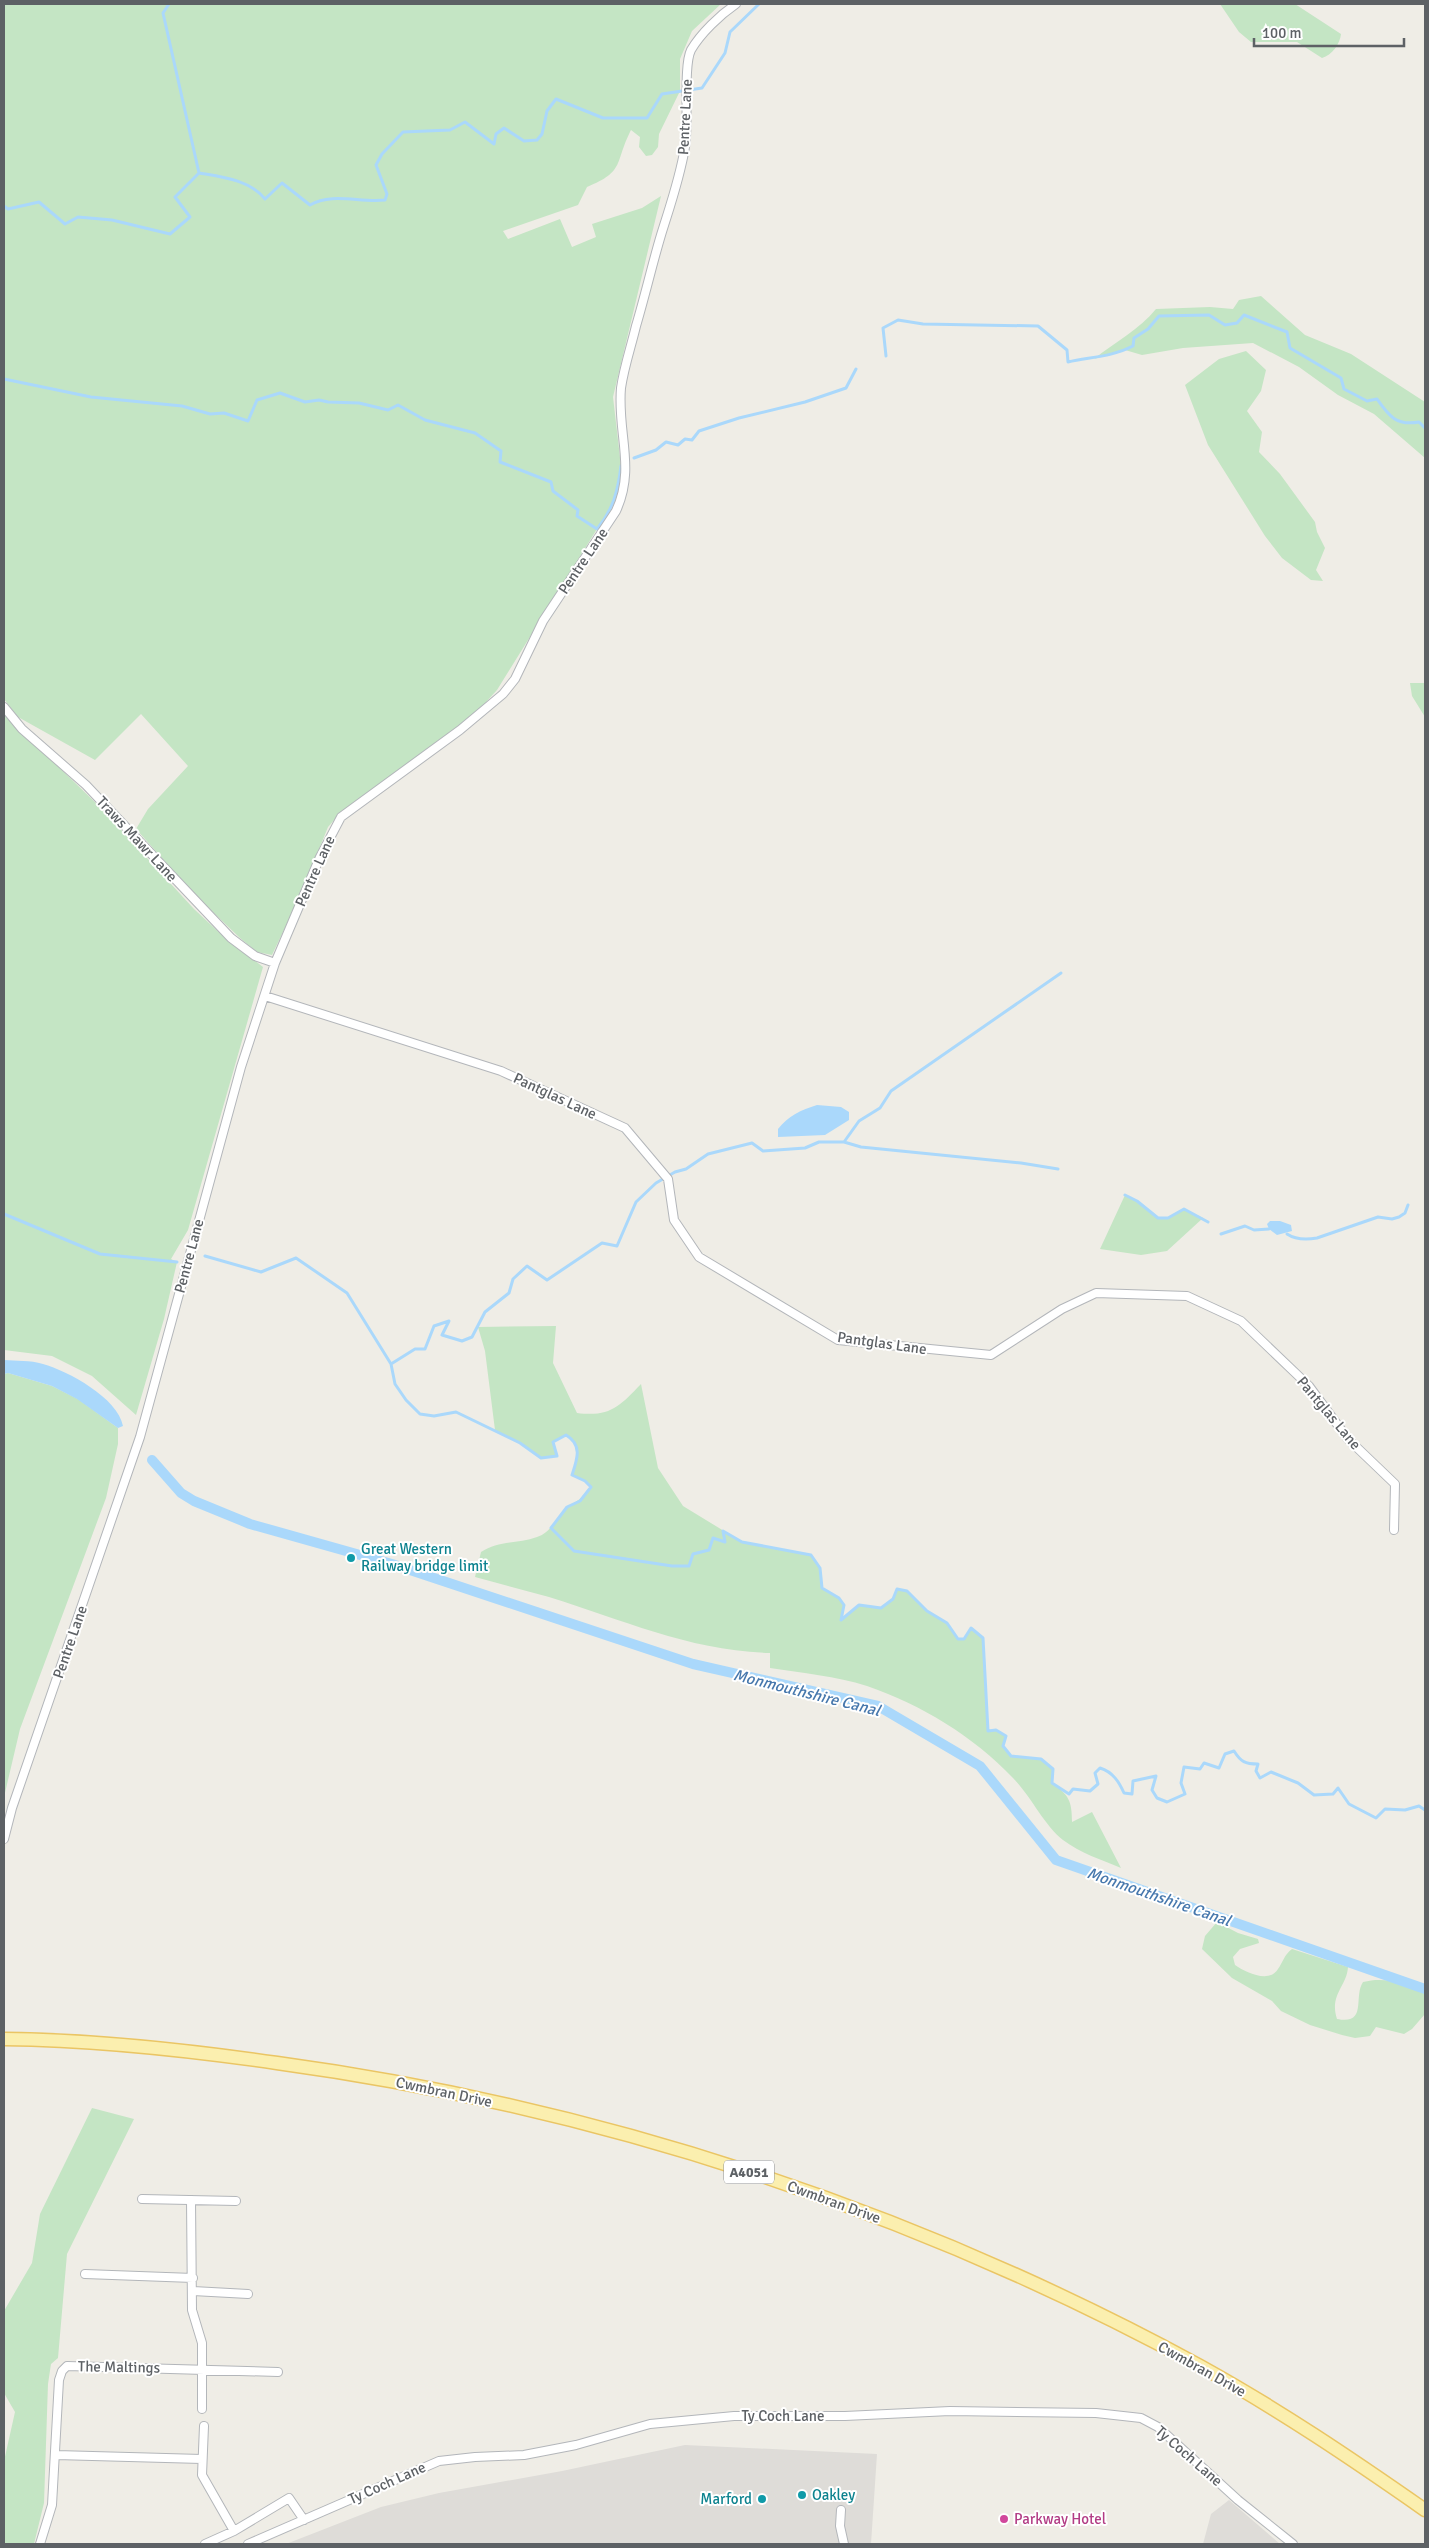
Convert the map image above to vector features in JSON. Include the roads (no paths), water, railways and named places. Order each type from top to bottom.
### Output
[{"type":"main road","name":"Cwmbran Drive","points":[[4,2038],[62,2039],[184,2051],[372,2077],[566,2118],[662,2145],[799,2188],[880,2218],[1001,2268],[1145,2337],[1203,2368],[1286,2418],[1352,2459],[1425,2510]]},
{"type":"street","name":"Pentre Lane","points":[[4,1838],[12,1808],[140,1438],[225,1123],[264,996],[320,857],[341,817],[460,730],[503,694],[515,679],[544,621],[616,511],[626,481],[620,420],[624,368],[661,236],[678,185],[686,146],[687,68],[691,50],[706,32],[736,4]]},
{"type":"street","name":"Traws Mawr Lane","points":[[4,707],[22,729],[86,785],[231,938],[255,956],[276,963]]},
{"type":"street","name":"Pantglas Lane","points":[[264,996],[501,1071],[625,1128],[668,1179],[674,1220],[699,1257],[838,1340],[991,1355],[1062,1309],[1096,1293],[1187,1296],[1241,1321],[1309,1386],[1348,1439],[1395,1484],[1394,1530]]},
{"type":"street","points":[[142,2199],[236,2201]]},
{"type":"street","points":[[191,2200],[190,2236],[193,2253],[193,2316],[202,2343],[202,2409]]},
{"type":"street","points":[[85,2274],[193,2278]]},
{"type":"street","points":[[192,2291],[248,2294]]},
{"type":"street","name":"The Maltings","points":[[40,2544],[52,2505],[59,2380],[62,2371],[67,2366],[202,2368],[278,2372]]},
{"type":"street","name":"Ty Coch Lane","points":[[248,2544],[439,2461],[476,2456],[524,2455],[576,2445],[650,2424],[734,2416],[845,2416],[950,2411],[1096,2413],[1141,2418],[1158,2427],[1238,2500],[1293,2544]]},
{"type":"street","points":[[204,2426],[202,2459],[204,2483],[234,2532]]},
{"type":"street","points":[[56,2454],[202,2459]]},
{"type":"street","points":[[205,2544],[234,2532],[289,2498],[304,2520]]},
{"type":"street","points":[[840,2510],[840,2526],[844,2544]]},
{"type":"water","points":[[817,1105],[841,1107],[849,1112],[849,1120],[825,1135],[778,1137],[778,1129],[786,1120],[800,1111]]},
{"type":"water","points":[[1270,1221],[1280,1221],[1291,1225],[1292,1231],[1277,1235],[1269,1229],[1267,1224]]},
{"type":"water","points":[[4,1360],[43,1364],[78,1379],[112,1405],[123,1426],[118,1428],[77,1399],[52,1386],[8,1373],[4,1374]]},
{"type":"waterway","points":[[169,4],[163,13],[199,173]]},
{"type":"waterway","points":[[4,206],[8,209],[39,202],[65,224],[78,217],[112,220],[170,234],[190,217],[175,197],[199,173],[244,183],[252,187],[265,199],[282,183],[310,205],[319,201],[337,198],[385,200],[387,194],[376,165],[382,154],[403,132],[450,130],[465,122],[494,144],[496,134],[504,128],[524,141],[537,140],[542,134],[547,111],[556,99],[603,118],[647,118],[662,94],[702,88],[725,53],[730,32],[759,4]]},
{"type":"waterway","points":[[886,356],[883,328],[898,320],[923,324],[1038,326],[1067,350],[1068,362],[1109,355],[1133,346],[1134,338],[1148,329],[1159,316],[1209,315],[1225,325],[1237,323],[1244,315],[1287,332],[1290,348],[1341,378],[1344,389],[1367,401],[1377,399],[1389,415],[1399,421],[1419,422],[1425,428]]},
{"type":"waterway","points":[[634,458],[656,450],[666,442],[678,445],[685,439],[692,440],[699,431],[739,418],[805,402],[846,388],[856,369]]},
{"type":"waterway","points":[[4,379],[91,397],[182,406],[210,414],[224,413],[248,421],[257,400],[280,393],[305,402],[319,400],[359,403],[388,410],[398,405],[425,420],[475,433],[501,451],[500,462],[551,482],[553,491],[578,510],[577,516],[597,529],[603,522],[614,500],[621,466]]},
{"type":"waterway","points":[[844,1142],[859,1121],[880,1108],[891,1091],[1061,973]]},
{"type":"waterway","points":[[205,1256],[261,1272],[296,1258],[347,1293],[391,1364],[415,1349],[425,1349],[434,1326],[449,1321],[442,1335],[462,1341],[472,1337],[485,1312],[509,1293],[513,1279],[527,1266],[547,1280],[602,1243],[617,1246],[636,1202],[656,1183],[675,1172],[686,1169],[708,1154],[752,1143],[763,1151],[805,1148],[819,1142],[844,1142],[861,1147],[1021,1163],[1058,1169]]},
{"type":"waterway","points":[[1125,1195],[1137,1201],[1158,1218],[1168,1218],[1184,1209],[1208,1222]]},
{"type":"waterway","points":[[1287,1234],[1301,1239],[1317,1238],[1378,1217],[1392,1219],[1399,1217],[1405,1213],[1408,1205]]},
{"type":"waterway","points":[[4,1214],[100,1254],[177,1262]]},
{"type":"waterway","points":[[1221,1234],[1245,1226],[1254,1230],[1269,1229]]},
{"type":"waterway","points":[[391,1364],[395,1384],[406,1400],[420,1414],[434,1416],[456,1412],[520,1443],[541,1458],[557,1456],[553,1442],[566,1435],[575,1443],[577,1448],[576,1464],[572,1475],[585,1481],[591,1487],[580,1501],[567,1507],[551,1528],[574,1551],[672,1566],[689,1566],[693,1554],[709,1550],[713,1538],[725,1542],[723,1531],[742,1542],[811,1555],[820,1568],[822,1588],[839,1598],[844,1605],[841,1620],[859,1605],[881,1608],[893,1599],[897,1589],[907,1591],[927,1611],[947,1623],[958,1639],[964,1639],[971,1628],[983,1638],[988,1731],[996,1730],[1006,1736],[1003,1746],[1011,1756],[1041,1759],[1053,1769],[1052,1783],[1069,1794],[1073,1789],[1090,1791],[1098,1784],[1095,1773],[1100,1768],[1109,1772],[1115,1778],[1124,1793],[1132,1794],[1133,1781],[1156,1776],[1152,1790],[1157,1798],[1167,1802],[1185,1794],[1181,1783],[1184,1767],[1200,1769],[1204,1763],[1219,1768],[1225,1754],[1234,1751],[1244,1762],[1258,1764],[1256,1771],[1260,1778],[1271,1772],[1298,1783],[1314,1795],[1333,1794],[1338,1788],[1349,1804],[1376,1818],[1385,1809],[1405,1810],[1419,1806],[1425,1810]]},
{"type":"waterway","name":"Monmouthshire Canal","points":[[152,1460],[181,1493],[194,1501],[250,1524],[392,1564],[693,1664],[878,1706],[980,1766],[1056,1860],[1425,1989]]},
{"type":"place","name":"Great Western Railway bridge limit","points":[[351,1558]]},
{"type":"place","name":"Oakley","points":[[802,2495]]},
{"type":"place","name":"Marford","points":[[762,2499]]},
{"type":"place","name":"Parkway Hotel","points":[[1004,2519]]}]
